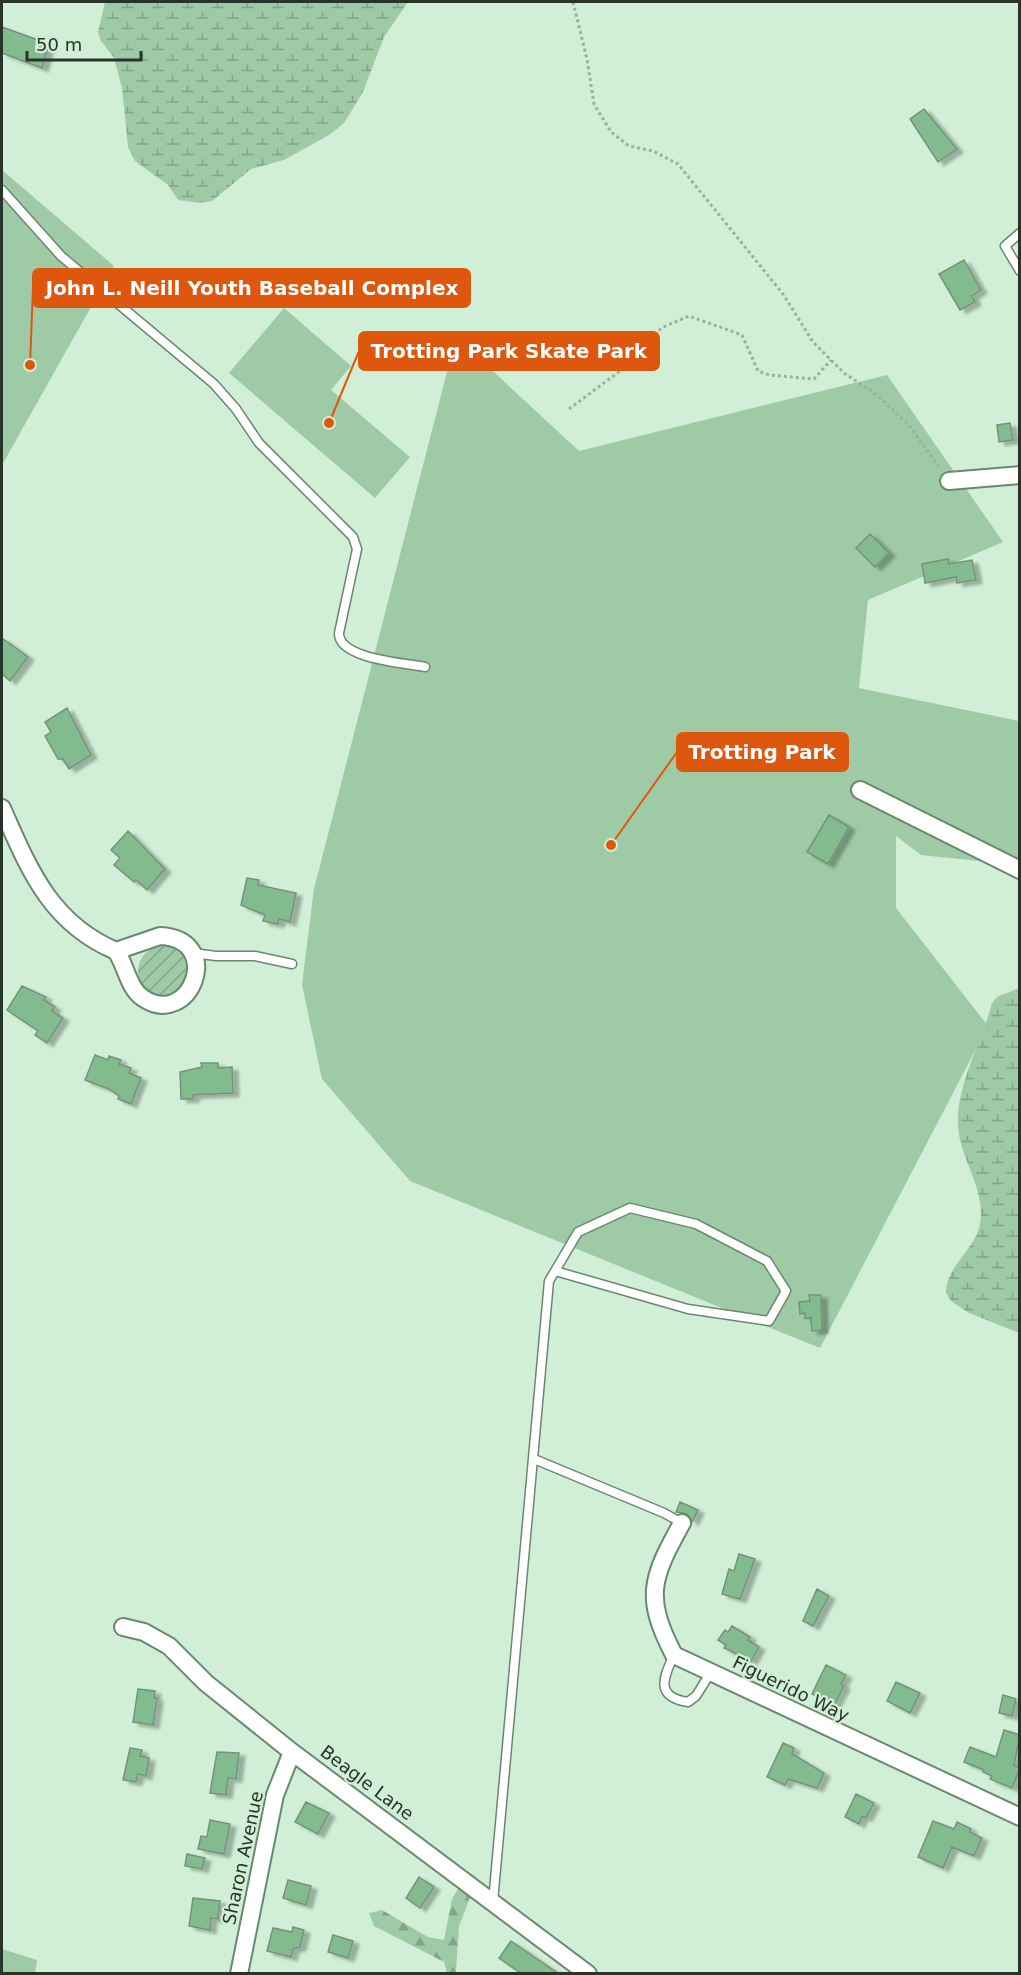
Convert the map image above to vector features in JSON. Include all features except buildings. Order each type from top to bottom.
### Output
[{"type":"street","points":[[949,481],[1020,476]]},
{"type":"street","points":[[860,790],[1020,870]]},
{"type":"street","points":[[2,808],[29,871],[56,908],[83,933],[116,951],[125,963],[137,992],[144,998],[161,1004],[179,1000],[192,988],[197,970],[192,953],[178,940],[160,936],[132,948],[116,951]]},
{"type":"street","points":[[674,1655],[659,1625],[654,1598],[657,1574],[682,1523]]},
{"type":"street","name":"Beagle Lane","points":[[123,1627],[144,1632],[169,1646],[206,1683],[292,1752],[588,1974]]},
{"type":"street","name":"Figuerido Way","points":[[674,1655],[1020,1817]]},
{"type":"street","name":"Sharon Avenue","points":[[239,1974],[275,1795],[292,1752]]},
{"type":"lane","points":[[2,190],[61,256],[214,384],[236,409],[259,443],[353,537],[357,549],[339,633],[339,640],[343,647],[360,654],[425,667]]},
{"type":"lane","points":[[1020,233],[1005,246],[1020,271]]},
{"type":"lane","points":[[192,953],[216,956],[255,956],[292,964]]},
{"type":"lane","points":[[493,1903],[549,1281],[578,1232],[630,1208],[696,1224],[757,1256],[767,1262],[786,1291],[769,1321],[688,1309],[555,1271]]},
{"type":"lane","points":[[534,1459],[664,1513],[682,1523]]},
{"type":"lane","points":[[674,1655],[664,1678],[664,1687],[668,1695],[678,1700],[688,1702],[696,1696],[711,1672]]},
{"type":"path","points":[[573,2],[587,59],[594,104],[610,132],[629,146],[653,151],[678,164],[783,294],[813,342],[844,373],[877,395],[909,425],[949,481]]},
{"type":"path","points":[[569,409],[624,368],[640,346],[663,327],[689,316],[742,335],[758,371],[769,375],[814,379],[831,360]]},
{"type":"green space","points":[[105,2],[408,2],[384,37],[363,92],[344,123],[329,135],[284,160],[251,169],[212,201],[200,203],[178,200],[168,185],[135,161],[128,147],[122,88],[114,58],[101,41],[98,32]]},
{"type":"green space","points":[[2,170],[114,266],[2,465]]},
{"type":"green space","points":[[284,308],[351,366],[331,390],[410,457],[375,498],[229,373]]},
{"type":"green space","points":[[456,337],[579,451],[887,375],[1003,542],[868,600],[859,688],[1019,721],[1019,865],[921,855],[896,836],[896,908],[988,1026],[820,1348],[410,1181],[322,1079],[302,985],[314,889]]},
{"type":"green space","points":[[158,946],[168,946],[181,953],[188,966],[188,976],[181,989],[168,996],[158,996],[149,992],[142,985],[138,976],[138,966],[142,957],[149,950]]},
{"type":"green space","points":[[1019,988],[1019,1333],[969,1313],[951,1301],[946,1293],[947,1283],[955,1266],[977,1233],[981,1211],[976,1186],[960,1138],[958,1110],[961,1095],[992,1003],[997,997]]},
{"type":"green space","points":[[459,1887],[471,1895],[459,1926],[456,1973],[447,1973],[444,1962],[374,1926],[369,1913],[382,1910],[428,1937],[444,1940],[452,1899]]},
{"type":"green space","points":[[2,1949],[37,1960],[35,1973],[2,1973]]},
{"type":"place","name":"John L. Neill Youth Baseball Complex","points":[[30,365]]},
{"type":"place","name":"Trotting Park Skate Park","points":[[329,423]]},
{"type":"place","name":"Trotting Park","points":[[611,845]]}]
